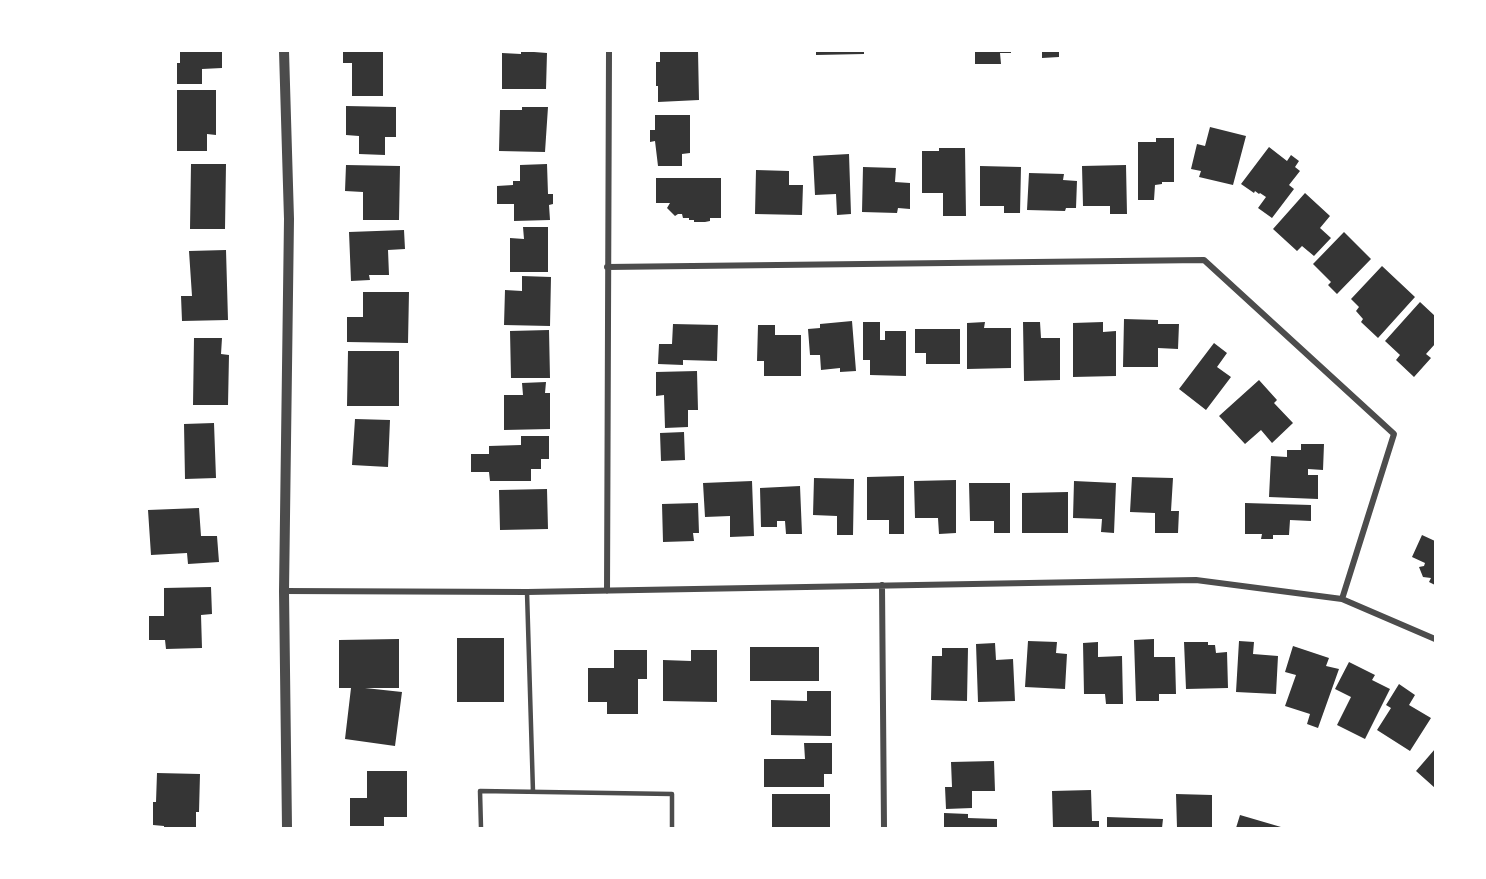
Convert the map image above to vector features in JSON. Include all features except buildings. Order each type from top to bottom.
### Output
[{"type":"street","points":[[284,51],[289,219],[284,591],[287,828]]},
{"type":"street","points":[[607,591],[609,51]]},
{"type":"street","points":[[607,267],[1204,260],[1394,434],[1342,599]]},
{"type":"street","points":[[284,591],[527,592],[1196,580],[1342,599],[1435,639]]},
{"type":"street","points":[[882,585],[884,828]]},
{"type":"lane","points":[[527,592],[533,792]]},
{"type":"lane","points":[[481,828],[480,791],[672,794],[672,828]]}]
